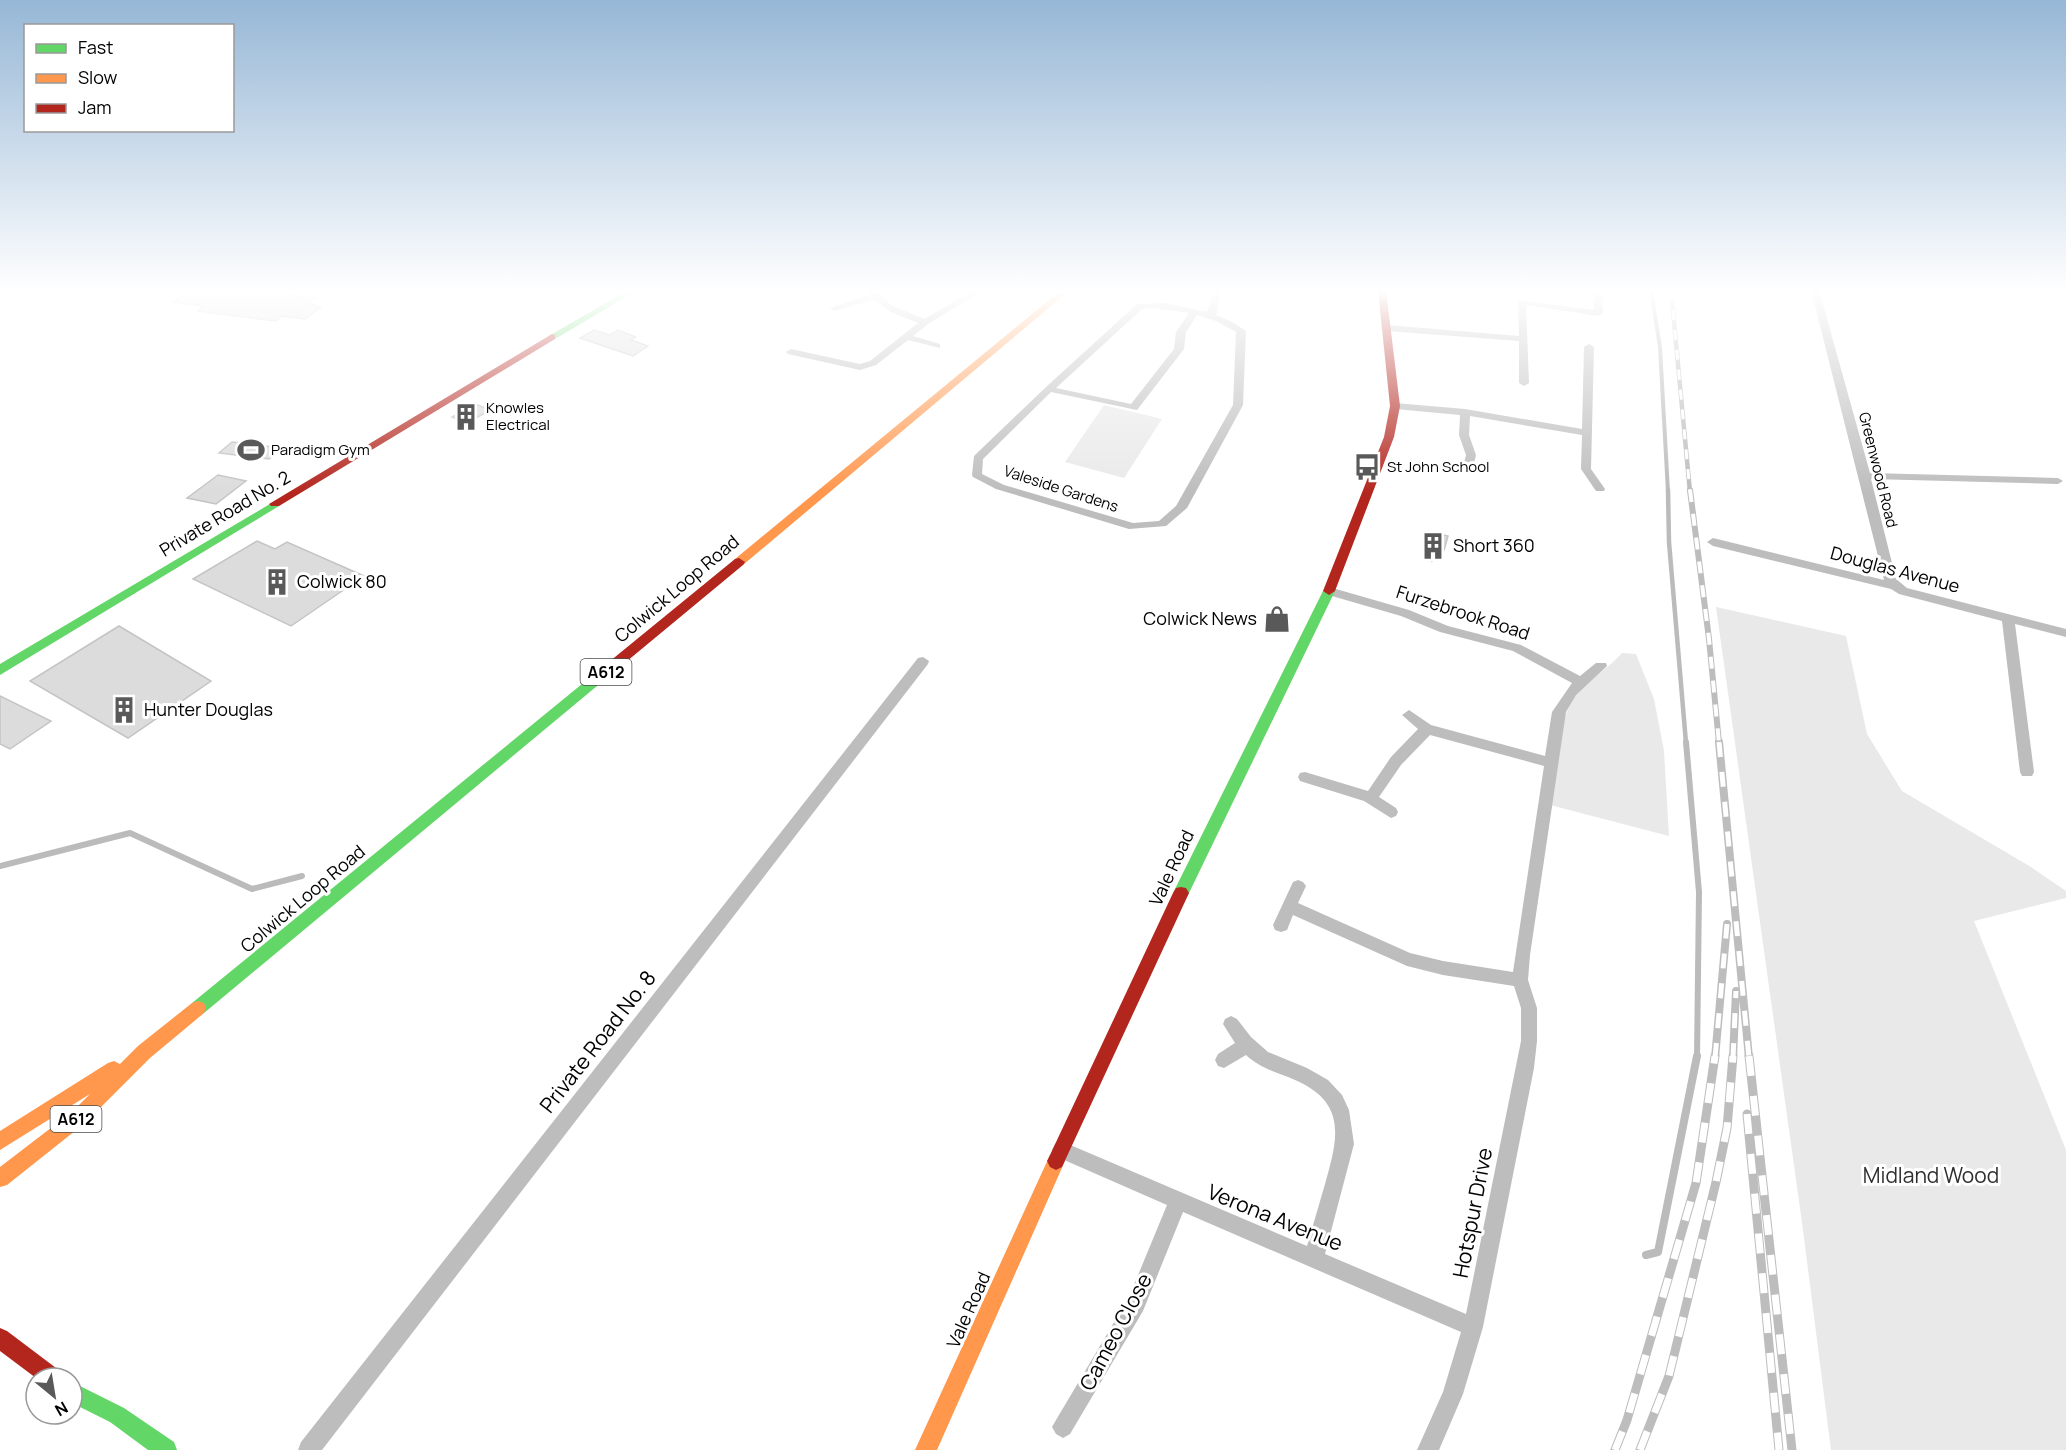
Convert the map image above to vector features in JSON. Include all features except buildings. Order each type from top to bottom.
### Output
[{"type":"street","name":"Private Road No. 2","points":[[0,670],[520,358]]},
{"type":"street","points":[[817,358],[860,367],[873,363],[880,358]]},
{"type":"street","name":"Colwick Loop Road","points":[[0,1178],[79,1117],[144,1052],[984,358]]},
{"type":"street","name":"Valeside Gardens","points":[[1083,358],[978,458],[976,475],[1022,494],[1133,527],[1162,524],[1181,508],[1238,405],[1240,358]]},
{"type":"street","points":[[1049,389],[1133,408],[1172,358]]},
{"type":"street","name":"Vale Road","points":[[926,1450],[1061,1150],[1216,818],[1329,591],[1389,436],[1395,406],[1390,358]]},
{"type":"street","points":[[1524,358],[1524,383]]},
{"type":"street","points":[[1589,358],[1586,470],[1600,489]]},
{"type":"street","name":"Greenwood Road","points":[[1833,358],[1890,579],[1894,586]]},
{"type":"street","points":[[1395,406],[1465,412],[1586,433]]},
{"type":"street","points":[[1465,412],[1464,435],[1471,454],[1468,467]]},
{"type":"street","points":[[1865,476],[2058,481]]},
{"type":"street","name":"Douglas Avenue","points":[[1713,542],[1894,586],[1903,591],[2066,633]]},
{"type":"street","name":"Furzebrook Road","points":[[1329,591],[1405,612],[1444,629],[1517,648],[1580,682]]},
{"type":"street","points":[[2007,618],[2027,772]]},
{"type":"street","name":"Private Road No. 8","points":[[309,1450],[923,661]]},
{"type":"street","name":"Hotspur Drive","points":[[1428,1450],[1453,1394],[1473,1327],[1525,1068],[1528,1008],[1520,980],[1522,955],[1559,712],[1565,698],[1580,682],[1601,666]]},
{"type":"street","points":[[1409,715],[1427,729],[1551,763]]},
{"type":"street","points":[[1371,799],[1393,762],[1427,729]]},
{"type":"street","points":[[1305,777],[1371,799],[1391,812]]},
{"type":"street","points":[[1281,925],[1298,886]]},
{"type":"street","points":[[1290,906],[1407,959],[1443,968],[1520,980]]},
{"type":"street","points":[[1231,1024],[1246,1045],[1262,1058],[1303,1075],[1321,1086],[1338,1101],[1345,1125],[1345,1144],[1314,1257]]},
{"type":"street","points":[[1224,1060],[1246,1045]]},
{"type":"street","name":"Colwick Loop Road","points":[[0,1141],[144,1052]]},
{"type":"street","name":"Verona Avenue","points":[[1061,1150],[1473,1327]]},
{"type":"street","name":"Cameo Close","points":[[1063,1427],[1136,1304],[1178,1202]]},
{"type":"street","points":[[0,1338],[37,1366]]},
{"type":"street","points":[[84,1398],[117,1415],[166,1450]]},
{"type":"green space","points":[[1104,405],[1162,419],[1124,478],[1065,462]]},
{"type":"green space","name":"Midland Wood","points":[[1716,607],[1846,636],[1867,734],[1902,791],[2031,867],[2066,891],[2066,898],[1974,921],[2066,1150],[2066,1450],[1831,1450],[1803,1230]]},
{"type":"green space","points":[[1622,653],[1636,654],[1654,699],[1664,751],[1669,836],[1550,805],[1562,728],[1572,700],[1585,685]]},
{"type":"waterway","points":[[1661,358],[1668,492]]},
{"type":"waterway","points":[[1668,490],[1669,542],[1686,743]]},
{"type":"waterway","points":[[1686,742],[1699,892],[1697,1058]]},
{"type":"waterway","points":[[0,866],[130,833],[252,889],[302,876]]},
{"type":"waterway","points":[[1646,1255],[1658,1252],[1697,1056]]},
{"type":"railway","points":[[1677,358],[1690,492]]},
{"type":"railway","points":[[1690,490],[1709,639],[1719,743]]},
{"type":"railway","points":[[1719,742],[1749,1058]]},
{"type":"railway","points":[[1715,1058],[1727,924]]},
{"type":"railway","points":[[1733,1058],[1736,991]]},
{"type":"railway","points":[[1615,1450],[1627,1420],[1696,1183],[1715,1056]]},
{"type":"railway","points":[[1640,1450],[1669,1376],[1716,1182],[1727,1128],[1733,1056]]},
{"type":"railway","points":[[1749,1056],[1792,1450]]},
{"type":"railway","points":[[1747,1114],[1779,1450]]},
{"type":"traffic: fast","points":[[0,670],[275,504]]},
{"type":"traffic: fast","points":[[1181,893],[1329,591]]},
{"type":"traffic: fast","points":[[198,1008],[598,678]]},
{"type":"traffic: fast","points":[[84,1398],[117,1415],[166,1450]]},
{"type":"traffic: slow","points":[[739,562],[985,358]]},
{"type":"traffic: slow","points":[[0,1178],[79,1117],[144,1052],[198,1008]]},
{"type":"traffic: slow","points":[[0,1141],[114,1069]]},
{"type":"traffic: slow","points":[[926,1450],[1056,1161]]},
{"type":"traffic: jam","points":[[275,504],[518,358]]},
{"type":"traffic: jam","points":[[1329,591],[1389,437],[1395,406],[1390,358]]},
{"type":"traffic: jam","points":[[598,678],[739,562]]},
{"type":"traffic: jam","points":[[1056,1161],[1181,893]]},
{"type":"traffic: jam","points":[[0,1338],[37,1366]]},
{"type":"place","name":"Knowles Electrical","points":[[466,417]]},
{"type":"place","name":"Paradigm Gym","points":[[251,450]]},
{"type":"place","name":"St John School","points":[[1367,467]]},
{"type":"place","name":"Short 360","points":[[1433,546]]},
{"type":"place","name":"Colwick 80","points":[[277,582]]},
{"type":"place","name":"Colwick News","points":[[1277,619]]},
{"type":"place","name":"Hunter Douglas","points":[[124,710]]}]
